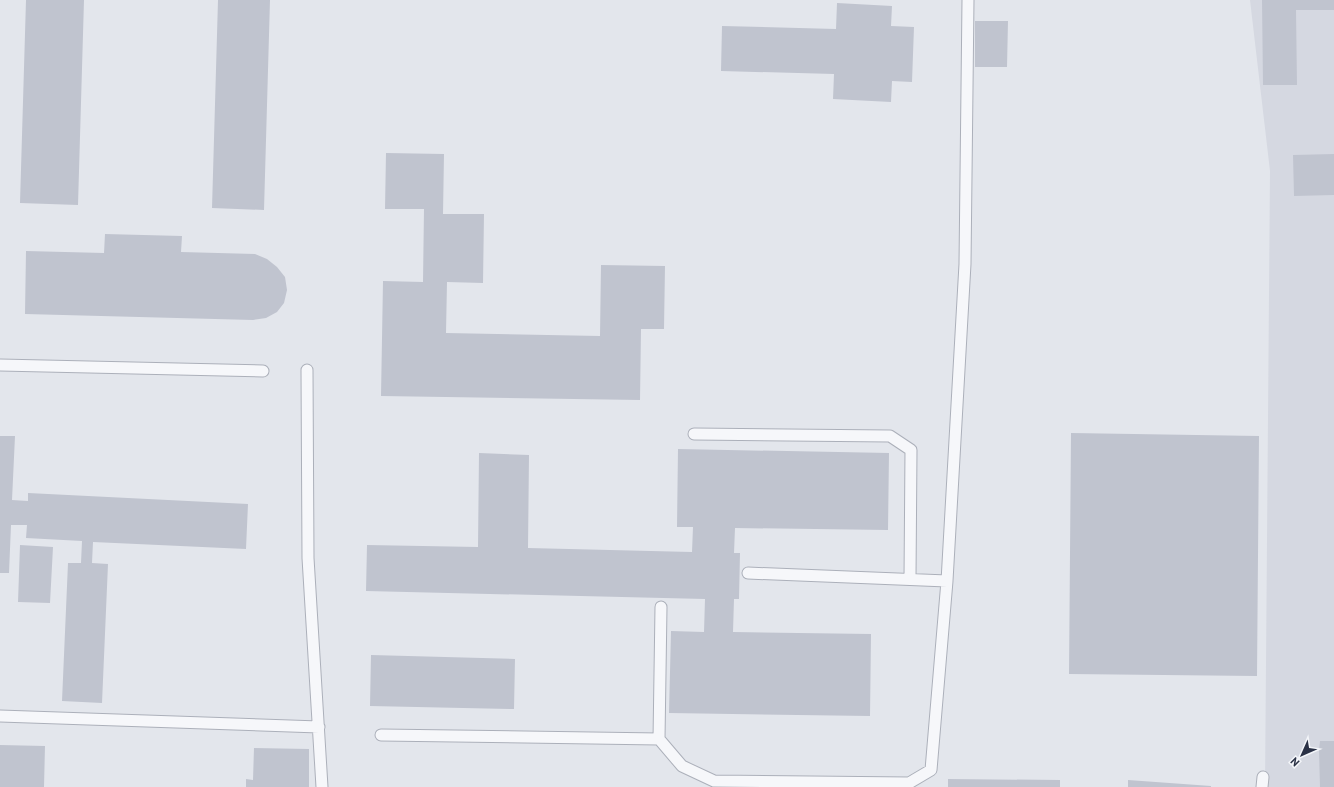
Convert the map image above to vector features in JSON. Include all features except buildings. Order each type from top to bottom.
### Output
[{"type":"lane","points":[[661,607],[659,739],[682,766],[714,781],[909,783],[930,770],[947,581],[965,264],[968,0]]},
{"type":"lane","points":[[0,365],[263,371]]},
{"type":"lane","points":[[307,370],[308,558],[322,787]]},
{"type":"lane","points":[[694,434],[890,436],[911,450],[910,579]]},
{"type":"lane","points":[[748,572],[947,581]]},
{"type":"lane","points":[[0,716],[319,727]]},
{"type":"lane","points":[[380,735],[659,739]]},
{"type":"shaded area","points":[[1250,0],[1334,0],[1334,787],[1265,787],[1270,171]]}]
